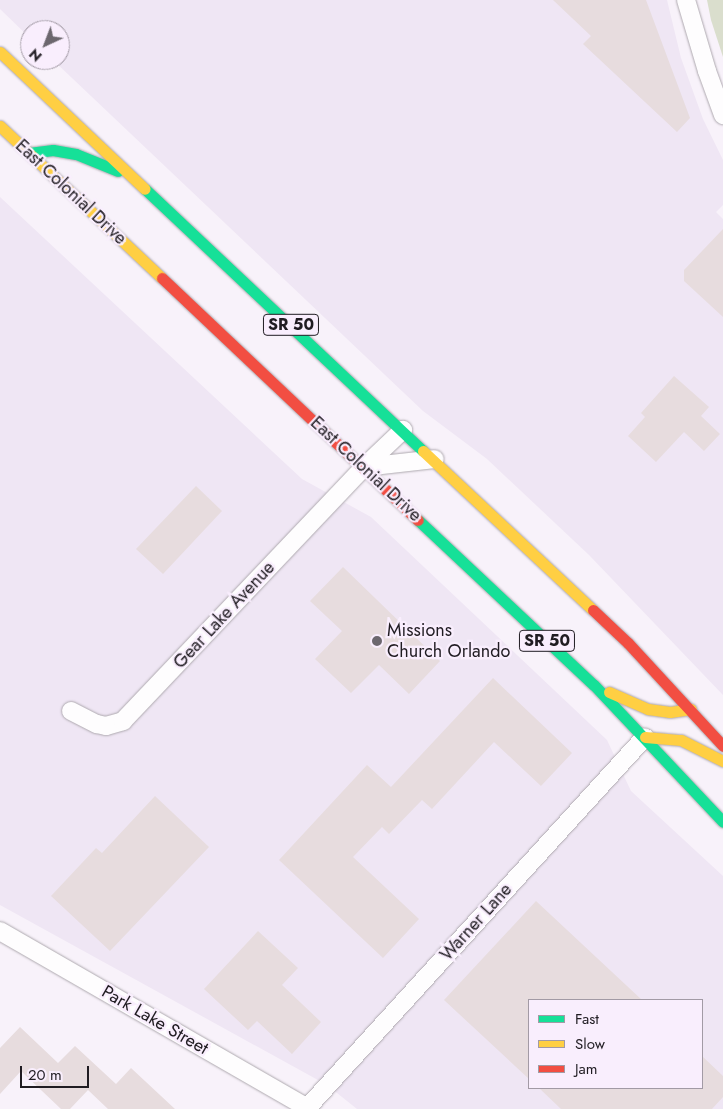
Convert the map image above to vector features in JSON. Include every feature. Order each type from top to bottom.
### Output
[{"type":"highway","name":"SR 50","points":[[0,52],[435,459],[628,643],[691,709],[723,746]]},
{"type":"highway","name":"East Colonial Drive","points":[[0,126],[594,685],[723,822]]},
{"type":"highway","points":[[29,153],[53,150],[76,154],[134,178]]},
{"type":"highway","points":[[594,685],[648,709],[670,712],[691,709]]},
{"type":"highway","points":[[645,737],[681,740],[723,761]]},
{"type":"street","points":[[686,0],[707,71],[723,115]]},
{"type":"street","name":"Gear Lake Avenue","points":[[71,711],[97,724],[106,726],[124,721],[364,467],[403,430]]},
{"type":"street","points":[[364,467],[435,459]]},
{"type":"street","name":"Warner Lane","points":[[309,1108],[645,737]]},
{"type":"street","name":"Park Lake Street","points":[[0,931],[309,1108]]},
{"type":"shaded area","points":[[0,0],[667,0],[681,58],[703,119],[723,160],[723,205],[716,212],[723,219],[723,695],[589,555],[487,459],[423,411],[64,70],[70,70],[70,20],[20,20],[20,28],[0,9]]},
{"type":"shaded area","points":[[0,197],[302,479],[371,517],[607,740],[631,791],[723,876],[723,1109],[357,1109],[327,1085],[0,905]]},
{"type":"green space","points":[[707,0],[723,0],[723,57],[711,20]]},
{"type":"building","points":[[553,0],[646,0],[690,118],[677,132],[583,44],[591,36]]},
{"type":"building","points":[[723,229],[723,317],[684,281],[684,270]]},
{"type":"building","points":[[674,376],[709,407],[701,416],[720,434],[704,451],[684,432],[656,462],[628,436],[645,417],[641,413]]},
{"type":"building","points":[[196,486],[222,511],[163,574],[136,549]]},
{"type":"building","points":[[343,567],[440,661],[409,694],[379,665],[351,693],[315,659],[342,631],[310,601]]},
{"type":"building","points":[[493,678],[572,753],[541,786],[494,742],[432,809],[422,800],[389,834],[382,827],[353,857],[419,919],[383,958],[279,860],[367,765],[391,787]]},
{"type":"building","points":[[155,796],[209,847],[110,951],[51,896],[96,848],[102,853]]},
{"type":"building","points":[[536,901],[641,999],[528,999],[528,1078],[444,1000]]},
{"type":"building","points":[[258,931],[298,968],[282,985],[321,1022],[292,1054],[257,1021],[248,1030],[204,989]]},
{"type":"building","points":[[20,1027],[58,1063],[75,1046],[116,1084],[131,1068],[175,1109],[108,1109],[88,1090],[70,1109],[61,1109],[21,1071],[0,1094],[0,1048]]},
{"type":"building","points":[[703,1057],[723,1076],[723,1097],[712,1109],[561,1109],[540,1089],[703,1089]]},
{"type":"traffic: fast","points":[[29,153],[53,150],[76,154],[118,171]]},
{"type":"traffic: fast","points":[[145,189],[423,451]]},
{"type":"traffic: fast","points":[[418,520],[594,685],[723,822]]},
{"type":"traffic: slow","points":[[0,52],[145,189]]},
{"type":"traffic: slow","points":[[0,126],[162,278]]},
{"type":"traffic: slow","points":[[423,451],[593,610]]},
{"type":"traffic: slow","points":[[609,692],[648,709],[670,712],[691,709]]},
{"type":"traffic: slow","points":[[645,737],[681,740],[723,761]]},
{"type":"traffic: jam","points":[[162,278],[418,520]]},
{"type":"traffic: jam","points":[[593,610],[628,643],[723,746]]},
{"type":"place","name":"Missions Church Orlando","points":[[377,641]]}]
